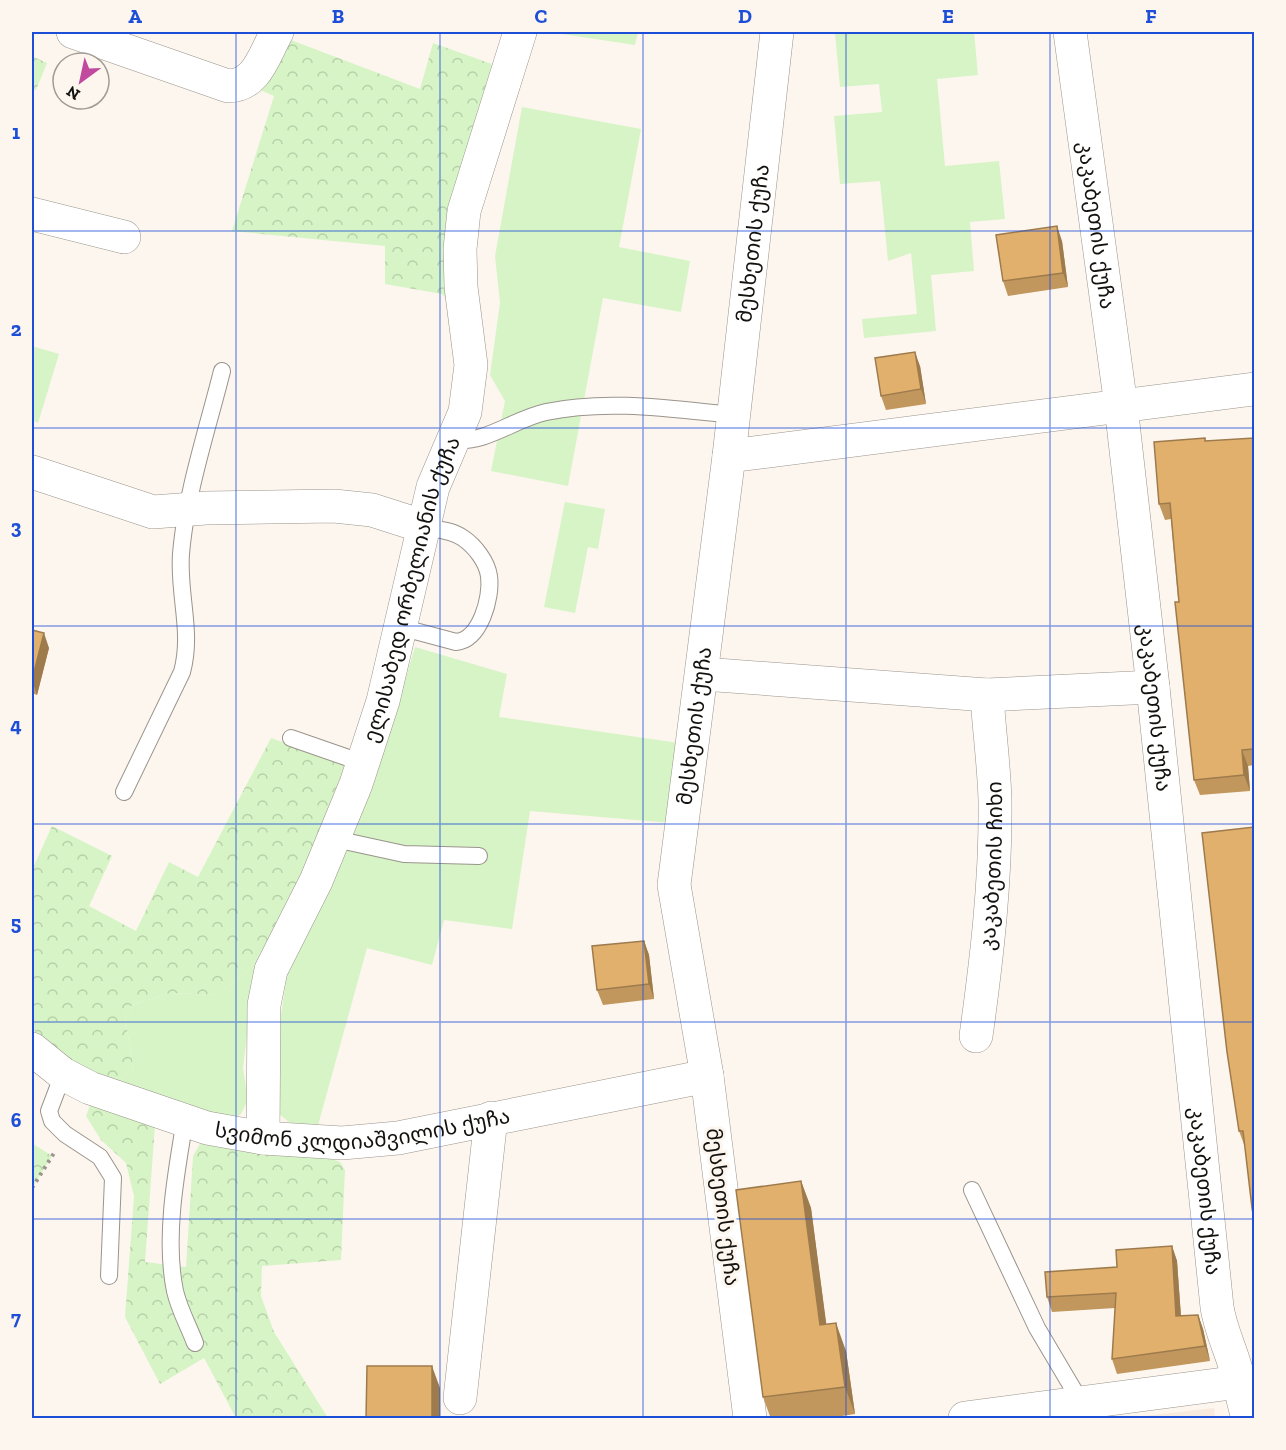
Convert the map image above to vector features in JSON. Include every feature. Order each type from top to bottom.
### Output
[{"type":"street","points":[[73,32],[131,42],[228,86],[241,86],[252,78],[277,32]]},
{"type":"street","name":"ელისაბედ ორბელიანის ქუჩა","points":[[263,1138],[264,1005],[271,970],[335,839],[363,763],[383,701],[422,526],[433,487],[465,412],[471,365],[461,277],[460,249],[464,211],[520,32]]},
{"type":"street","name":"მესხეთის ქუჩა","points":[[750,1419],[707,1076],[674,885],[703,674],[777,32]]},
{"type":"street","name":"კაკაბეთის ქუჩა","points":[[1070,32],[1120,406],[1153,687],[1217,1307],[1221,1332],[1247,1388],[1239,1391],[1248,1419]]},
{"type":"street","points":[[32,214],[124,237]]},
{"type":"street","points":[[729,456],[1254,389]]},
{"type":"street","points":[[32,472],[153,512],[334,506],[372,510],[422,526]]},
{"type":"street","points":[[703,674],[987,695],[1153,687]]},
{"type":"street","name":"კაკაბეთის ჩიხი","points":[[976,1036],[990,932],[994,869],[995,798],[987,695]]},
{"type":"street","name":"სვიმონ კლდიაშვილის ქუჩა","points":[[32,1049],[63,1074],[90,1088],[207,1128],[263,1138],[342,1143],[398,1138],[707,1076]]},
{"type":"street","points":[[460,1398],[491,1118]]},
{"type":"street","points":[[965,1419],[1082,1404],[1247,1388]]},
{"type":"lane","points":[[124,792],[182,672],[188,651],[187,625],[180,586],[188,510],[222,371]]},
{"type":"lane","points":[[455,440],[478,439],[526,418],[546,412],[579,409],[638,406],[733,415]]},
{"type":"lane","points":[[400,627],[456,642],[465,641],[472,633],[485,607],[489,574],[474,548],[462,537],[422,526]]},
{"type":"lane","points":[[291,738],[363,763]]},
{"type":"lane","points":[[335,839],[404,854],[479,856]]},
{"type":"lane","points":[[63,1074],[49,1111],[52,1121],[65,1134],[100,1157],[113,1178],[109,1276]]},
{"type":"lane","points":[[185,1120],[174,1200],[172,1275],[176,1295],[195,1343]]},
{"type":"lane","points":[[972,1190],[1037,1328],[1082,1404]]},
{"type":"path","points":[[32,1188],[65,1134]]},
{"type":"shaded area","points":[[1214,1408],[1215,1418],[1126,1418]]},
{"type":"green space","points":[[549,32],[638,32],[635,45]]},
{"type":"green space","points":[[974,32],[978,75],[937,79],[945,166],[999,161],[1005,219],[970,222],[974,271],[931,275],[936,331],[864,338],[862,319],[917,314],[911,253],[888,261],[880,181],[840,184],[834,116],[882,112],[879,84],[840,87],[835,33]]},
{"type":"green space","points":[[283,37],[420,89],[433,43],[492,64],[472,136],[447,300],[442,294],[385,284],[385,246],[232,231],[274,96],[258,89]]},
{"type":"green space","points":[[32,56],[47,63],[36,90],[32,90]]},
{"type":"green space","points":[[522,107],[641,129],[619,247],[690,261],[681,312],[603,298],[568,486],[491,471],[505,401],[490,375],[500,303],[495,256]]},
{"type":"green space","points":[[32,346],[59,354],[38,423],[32,420]]},
{"type":"green space","points":[[565,502],[605,509],[598,549],[588,547],[575,613],[544,607]]},
{"type":"green space","points":[[415,647],[507,674],[499,717],[679,743],[671,823],[530,811],[512,929],[444,920],[432,965],[367,948],[317,1129],[305,1127],[289,1122],[276,1110],[279,1028],[288,968],[372,790]]},
{"type":"green space","points":[[271,738],[349,765],[335,812],[274,933],[248,971],[216,995],[170,993],[132,1005],[125,1018],[134,1069],[118,1081],[76,1067],[53,1054],[32,1028],[32,870],[52,826],[112,856],[89,906],[136,931],[169,862],[198,877]]},
{"type":"green space","points":[[263,949],[251,1003],[243,1068],[248,1100],[241,1114],[226,1122],[118,1081],[134,1069],[125,1018],[132,1005],[170,993],[216,995],[248,971]]},
{"type":"green space","points":[[91,1103],[155,1125],[145,1262],[186,1267],[193,1156],[200,1144],[211,1139],[327,1157],[340,1162],[345,1170],[341,1260],[262,1266],[261,1296],[274,1332],[328,1418],[236,1418],[204,1358],[160,1384],[125,1317],[134,1196],[126,1163],[101,1140],[86,1116]]},
{"type":"green space","points":[[32,1143],[52,1156],[32,1188]]},
{"type":"building","points":[[1057,226],[1063,273],[1003,281],[996,235]]},
{"type":"building","points":[[915,352],[921,389],[881,396],[875,358]]},
{"type":"building","points":[[1205,438],[1205,441],[1254,438],[1254,749],[1242,750],[1244,775],[1194,780],[1175,602],[1179,602],[1170,503],[1159,504],[1154,442]]},
{"type":"building","points":[[32,630],[44,633],[32,680]]},
{"type":"building","points":[[1254,827],[1254,1220],[1243,1131],[1239,1131],[1227,1052],[1202,833]]},
{"type":"building","points":[[644,941],[649,984],[597,990],[592,946]]},
{"type":"building","points":[[801,1181],[820,1325],[836,1323],[845,1387],[763,1397],[736,1190]]},
{"type":"building","points":[[1172,1246],[1176,1316],[1198,1315],[1205,1346],[1112,1359],[1116,1293],[1047,1297],[1045,1272],[1117,1267],[1116,1250]]},
{"type":"building","points":[[367,1366],[432,1366],[432,1419],[366,1419]]}]
